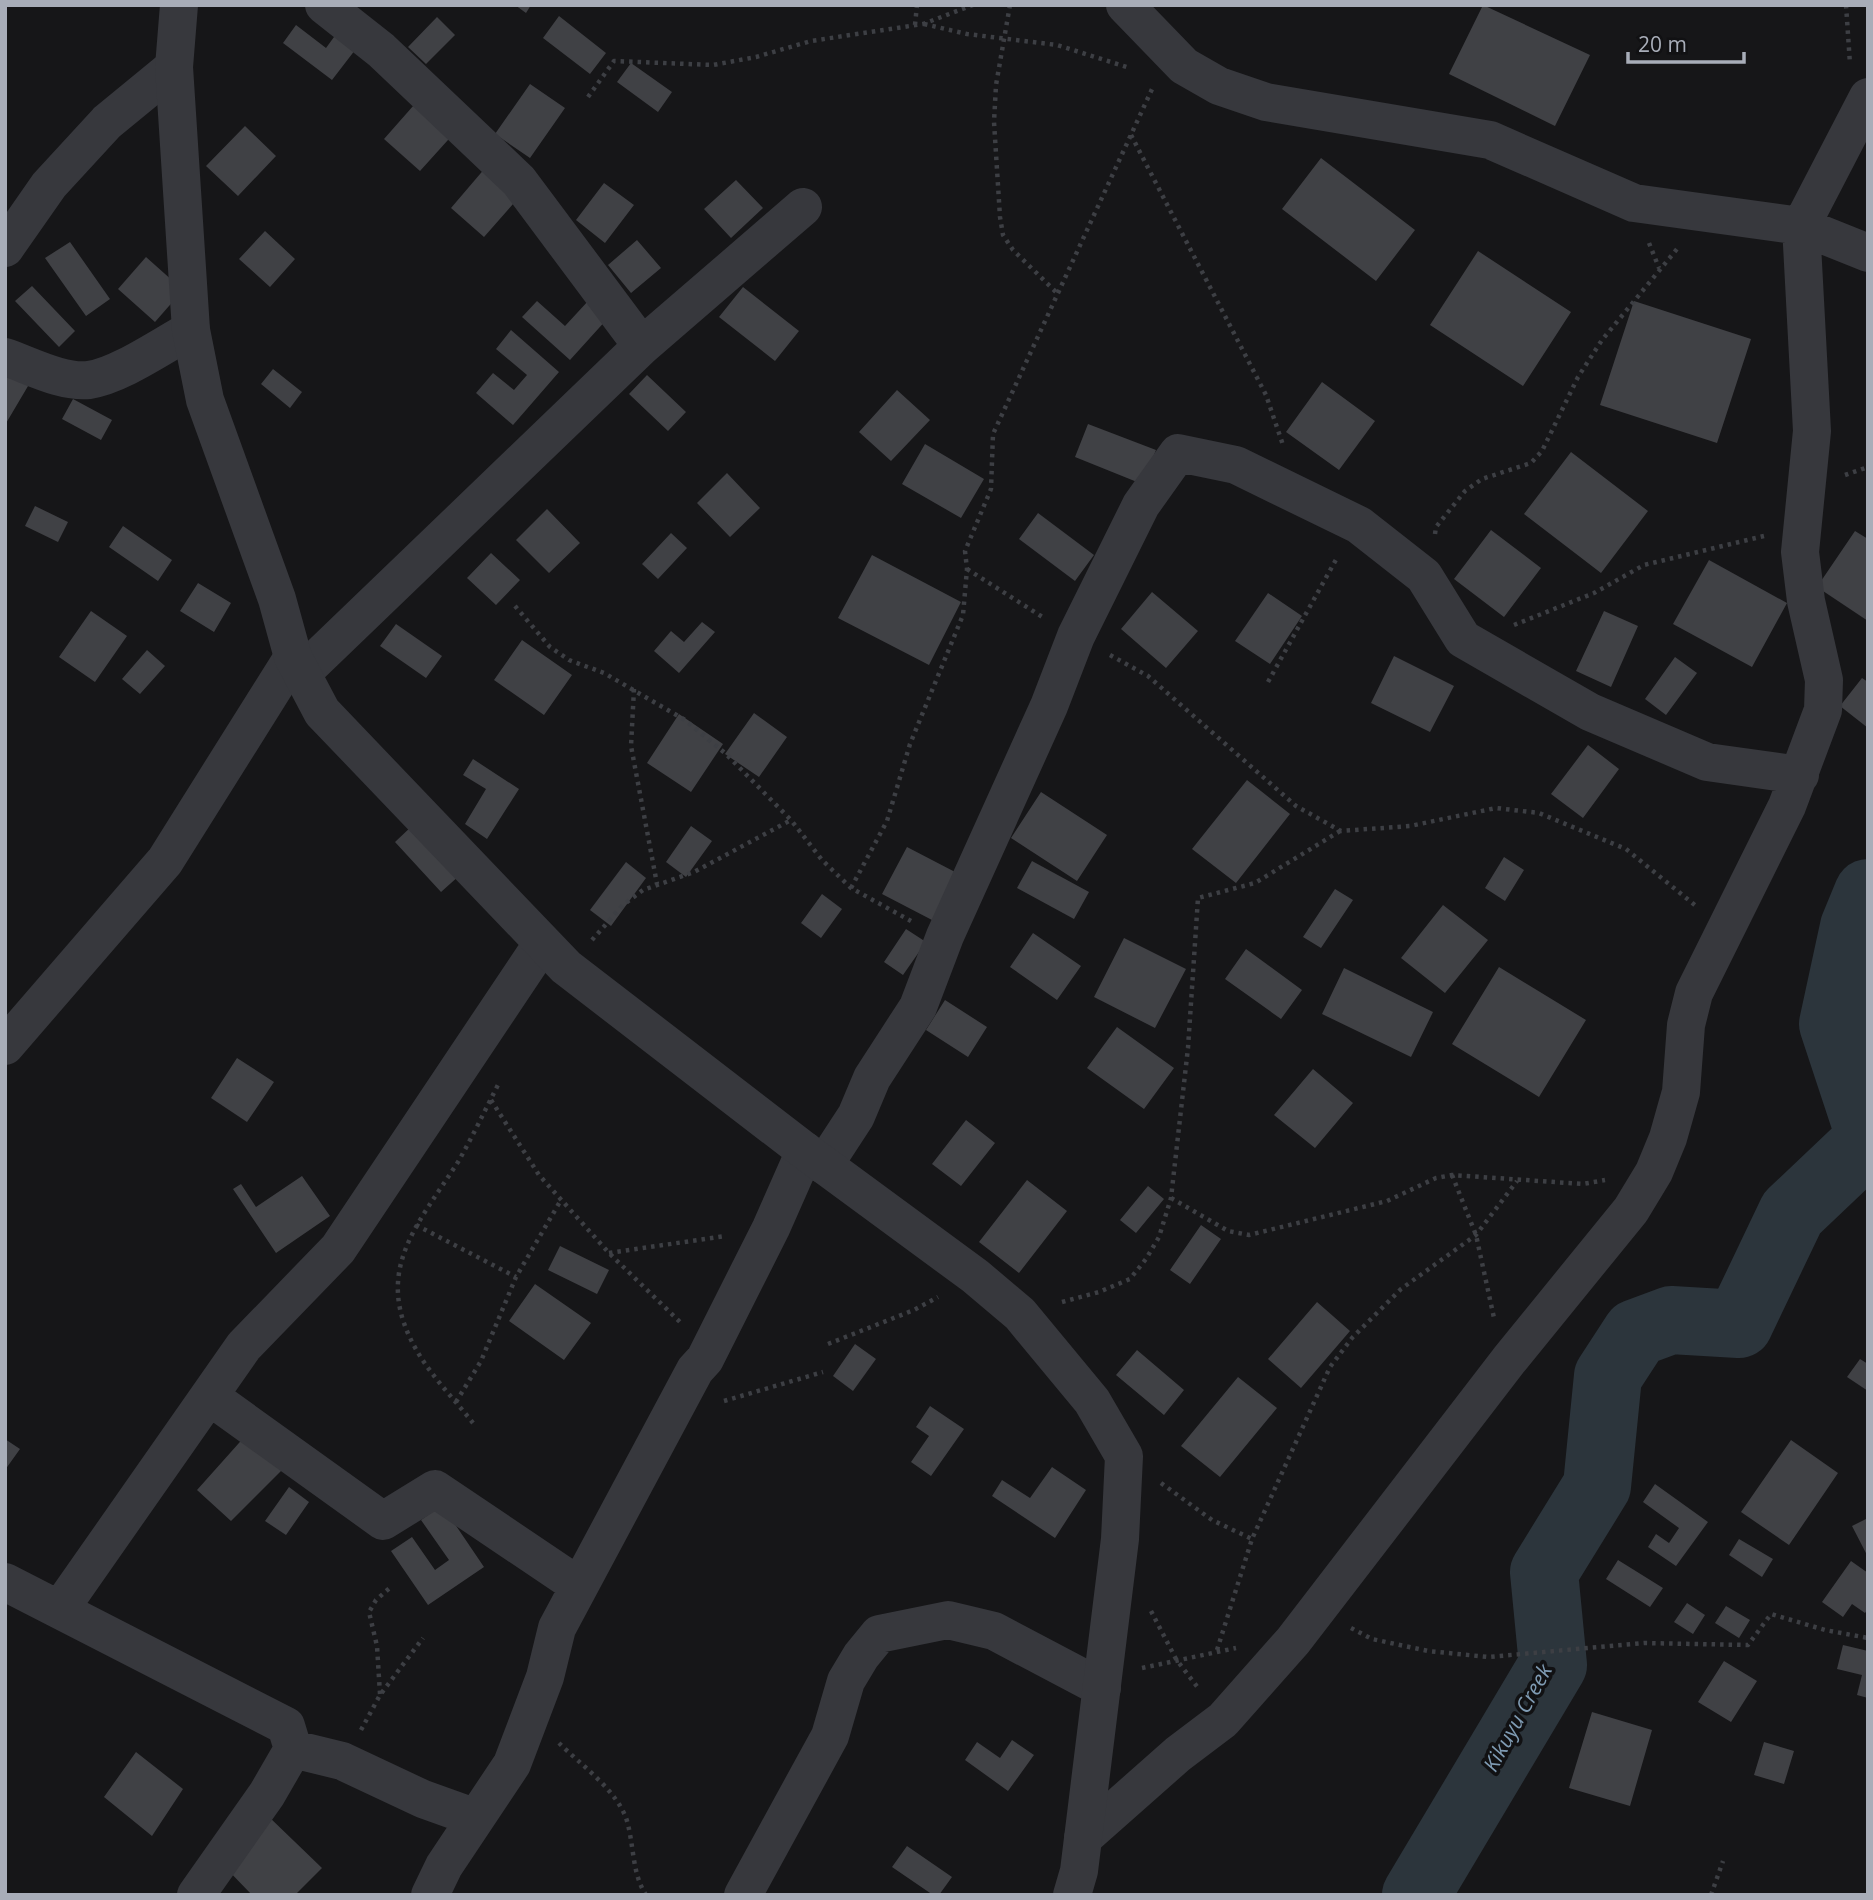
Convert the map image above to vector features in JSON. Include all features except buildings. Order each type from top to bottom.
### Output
[{"type":"street","points":[[178,5],[174,67],[191,330],[205,400],[277,599],[297,665],[322,712],[554,956],[814,1158],[975,1276],[1020,1314],[1092,1401],[1124,1456],[1120,1539],[1083,1838],[1072,1895]]},
{"type":"street","points":[[324,5],[381,50],[519,181],[642,346]]},
{"type":"street","points":[[1125,5],[1163,65],[1184,66],[1219,86],[1266,102],[1490,139],[1634,203],[1801,226],[1868,253]]},
{"type":"street","points":[[5,248],[49,185],[107,122],[174,67]]},
{"type":"street","points":[[1083,1838],[1178,1754],[1223,1720],[1293,1641],[1509,1360],[1631,1210],[1654,1172],[1681,1092],[1686,1025],[1694,993],[1731,924],[1800,775],[1823,710],[1824,680],[1806,601],[1800,552],[1812,431],[1801,226],[1868,97]]},
{"type":"street","points":[[5,1046],[165,861],[297,665],[642,346],[803,207]]},
{"type":"street","points":[[5,357],[65,376],[88,380],[115,370],[191,330]]},
{"type":"street","points":[[430,1895],[444,1866],[512,1764],[545,1678],[557,1628],[695,1370],[709,1349],[771,1228],[814,1158],[856,1116],[872,1078],[918,1007],[945,936],[1049,706],[1076,636],[1141,505],[1178,453],[1236,465],[1359,525],[1424,576],[1463,639],[1590,712],[1707,762],[1800,775]]},
{"type":"street","points":[[60,1609],[244,1346],[338,1249],[554,956]]},
{"type":"street","points":[[209,1396],[383,1521],[435,1489],[579,1586]]},
{"type":"street","points":[[5,1582],[286,1726],[293,1749],[267,1794],[196,1895]]},
{"type":"street","points":[[743,1895],[831,1736],[846,1681],[861,1656],[880,1634],[948,1620],[993,1631],[1102,1684]]},
{"type":"street","points":[[293,1749],[342,1761],[422,1799],[476,1818]]},
{"type":"path","points":[[915,24],[917,5]]},
{"type":"path","points":[[923,24],[974,5]]},
{"type":"path","points":[[1010,5],[996,85],[994,122],[995,175],[1003,235],[1013,250],[1058,294]]},
{"type":"path","points":[[588,97],[614,61],[713,65],[756,57],[810,41],[915,24],[1057,45],[1163,65],[993,434],[991,489],[965,551],[967,569],[963,615],[910,744],[887,821],[851,888]]},
{"type":"path","points":[[1424,576],[1436,527],[1458,500],[1482,479],[1509,473],[1531,463],[1578,377],[1602,340],[1653,276],[1709,215]]},
{"type":"path","points":[[1503,629],[1594,593],[1644,565],[1802,525]]},
{"type":"path","points":[[1268,682],[1344,547]]},
{"type":"path","points":[[967,569],[1019,604],[1148,676],[1296,806],[1341,831]]},
{"type":"path","points":[[515,606],[550,647],[569,660],[604,673],[634,689],[685,720],[706,737],[791,820],[822,860],[851,888],[888,911],[945,936]]},
{"type":"path","points":[[634,689],[631,746],[657,884]]},
{"type":"path","points":[[1020,1314],[1099,1292],[1130,1279],[1159,1237],[1171,1198],[1188,1048],[1198,898],[1255,883],[1341,831],[1410,826],[1496,808],[1539,813],[1626,849],[1675,892],[1731,924]]},
{"type":"path","points":[[554,956],[623,905],[657,884],[694,872],[791,820]]},
{"type":"path","points":[[473,1423],[417,1351],[402,1315],[397,1278],[405,1244],[459,1160],[502,1079]]},
{"type":"path","points":[[491,1100],[540,1175],[561,1199],[609,1253],[709,1349]]},
{"type":"path","points":[[1171,1198],[1228,1231],[1249,1235],[1387,1200],[1436,1178],[1452,1175],[1583,1184],[1654,1172]]},
{"type":"path","points":[[1452,1175],[1476,1235],[1496,1328],[1509,1360]]},
{"type":"path","points":[[1217,1650],[1252,1539],[1330,1367],[1352,1338],[1401,1289],[1476,1235],[1517,1181]]},
{"type":"path","points":[[456,1402],[481,1361],[516,1277],[561,1199]]},
{"type":"path","points":[[416,1224],[516,1277]]},
{"type":"path","points":[[609,1253],[771,1228]]},
{"type":"path","points":[[828,1343],[914,1310],[975,1276]]},
{"type":"path","points":[[724,1401],[823,1372]]},
{"type":"path","points":[[1124,1456],[1212,1520],[1252,1539]]},
{"type":"path","points":[[380,1695],[377,1646],[369,1612],[376,1600],[392,1586]]},
{"type":"path","points":[[1321,1604],[1345,1625],[1372,1639],[1428,1651],[1488,1657],[1644,1643],[1748,1646],[1771,1614],[1825,1630],[1868,1638]]},
{"type":"path","points":[[1148,1605],[1176,1659],[1223,1720]]},
{"type":"path","points":[[342,1761],[380,1695],[423,1638]]},
{"type":"path","points":[[1102,1684],[1176,1659],[1217,1650],[1293,1641]]},
{"type":"path","points":[[530,1714],[607,1790],[626,1818],[639,1885],[646,1895]]},
{"type":"path","points":[[1711,1895],[1723,1861]]},
{"type":"waterway","name":"Kikuyu Creek","points":[[1868,893],[1854,927],[1833,1024],[1868,1130]]},
{"type":"waterway","name":"Kikuyu Creek","points":[[1416,1895],[1553,1665],[1544,1572],[1597,1486],[1608,1376],[1636,1333],[1671,1320],[1739,1324],[1792,1213],[1868,1141]]}]
